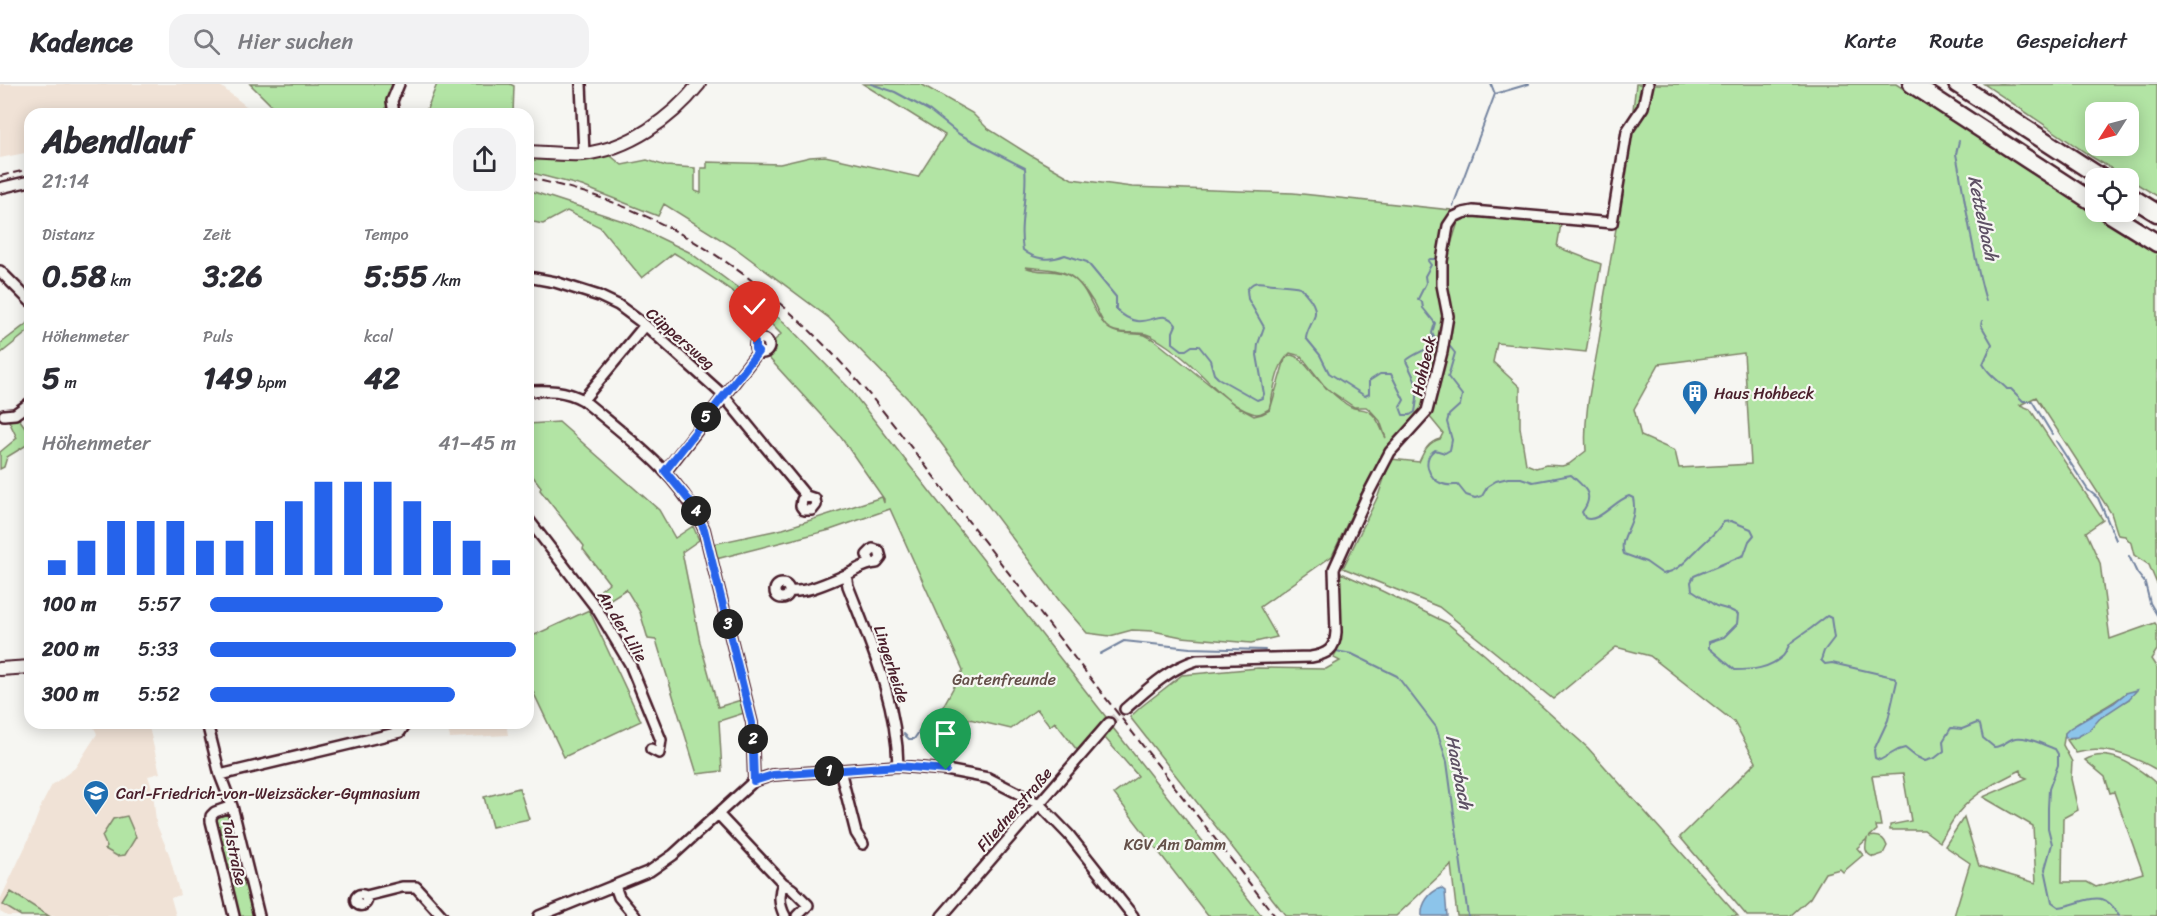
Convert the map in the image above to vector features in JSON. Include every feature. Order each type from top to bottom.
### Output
[{"type":"highway","points":[[1912,84],[2085,197]]},
{"type":"highway","points":[[1957,84],[2087,168]]},
{"type":"highway","points":[[2139,202],[2157,213]]},
{"type":"highway","points":[[2123,222],[2157,243]]},
{"type":"street","points":[[393,108],[392,101],[399,84]]},
{"type":"street","points":[[581,84],[584,154]]},
{"type":"street","points":[[534,152],[584,154],[627,142],[655,126],[688,97],[699,84]]},
{"type":"street","name":"Hohbeck","points":[[1125,709],[1161,678],[1181,665],[1197,660],[1311,657],[1332,649],[1336,632],[1334,569],[1390,452],[1427,411],[1446,335],[1448,316],[1442,285],[1442,261],[1448,226],[1454,217],[1473,211],[1612,223],[1627,131],[1643,107],[1648,84]]},
{"type":"street","points":[[0,188],[24,182]]},
{"type":"street","points":[[0,271],[24,295]]},
{"type":"street","name":"Cüppersweg","points":[[534,278],[555,282],[599,296],[618,305],[645,325],[723,395],[806,496]]},
{"type":"street","points":[[583,400],[645,325]]},
{"type":"street","points":[[665,471],[758,352]]},
{"type":"street","points":[[534,391],[558,391],[572,394],[583,400],[665,471],[692,504],[704,529],[752,723],[754,781]]},
{"type":"street","points":[[4,415],[15,414],[24,407]]},
{"type":"street","name":"An der Lilie","points":[[534,527],[591,600],[630,664],[661,740],[659,753],[651,749]]},
{"type":"street","points":[[789,591],[798,592],[846,575],[870,562]]},
{"type":"street","name":"Lingerheide","points":[[846,575],[848,586],[888,691],[895,724],[898,766]]},
{"type":"street","points":[[0,669],[24,667]]},
{"type":"street","name":"Fliednerstraße","points":[[942,916],[1109,723]]},
{"type":"street","name":"Talstraße","points":[[208,729],[259,916]]},
{"type":"street","points":[[220,775],[400,732],[402,729]]},
{"type":"street","points":[[539,916],[650,871],[674,855],[754,781],[773,775],[898,766],[946,770],[988,778],[1039,804],[1069,836],[1127,914]]},
{"type":"street","points":[[840,770],[856,833],[863,844]]},
{"type":"street","name":"Talstraße","points":[[231,806],[215,812],[211,816],[211,821],[234,916]]},
{"type":"street","points":[[719,815],[807,905],[797,916]]},
{"type":"street","points":[[783,883],[779,892],[780,906],[784,916]]},
{"type":"street","points":[[615,886],[619,897],[635,916]]},
{"type":"street","points":[[366,896],[402,887],[416,887],[441,916]]},
{"type":"shaded area","points":[[0,84],[218,84],[248,108],[24,108],[24,153],[0,158]]},
{"type":"shaded area","name":"Carl-Friedrich-von-Weizsäcker-Gymnasium","points":[[95,729],[149,729],[160,773],[148,776],[153,791],[156,823],[169,854],[180,895],[171,898],[176,916],[7,916],[0,912],[0,900],[27,843],[42,804],[52,785],[75,768],[97,734]]},
{"type":"shaded area","points":[[448,729],[507,729],[508,735],[450,738]]},
{"type":"green space","points":[[250,84],[394,84],[386,108],[274,108]]},
{"type":"green space","points":[[437,84],[510,84],[514,86],[513,108],[427,108]]},
{"type":"green space","points":[[863,84],[921,84],[972,113],[987,128],[1072,179],[1132,187],[1293,193],[1451,210],[1440,250],[1447,272],[1447,257],[1458,222],[1467,216],[1561,224],[1557,247],[1601,264],[1586,352],[1497,343],[1493,362],[1520,387],[1520,427],[1526,464],[1536,468],[1569,464],[1586,451],[1589,394],[1628,159],[1630,130],[1650,106],[1632,118],[1636,84],[1896,84],[2085,205],[2085,222],[2112,222],[2157,251],[2157,584],[2149,565],[2134,555],[2131,543],[2125,536],[2118,535],[2111,513],[2036,397],[2020,405],[2030,409],[2103,520],[2086,532],[2100,563],[2110,639],[2155,623],[2157,626],[2157,650],[2151,659],[2157,668],[2157,770],[2118,753],[2097,750],[2076,753],[2067,740],[2082,734],[2106,712],[2129,699],[2126,693],[2065,733],[2063,745],[2072,762],[2071,779],[2078,810],[2063,818],[2062,882],[2087,882],[2096,887],[2143,873],[2114,792],[2110,793],[2105,777],[2085,760],[2094,756],[2114,757],[2133,766],[2157,784],[2157,916],[1954,916],[1970,863],[1945,846],[1964,817],[1979,866],[2036,883],[2033,826],[1983,797],[2027,778],[2022,776],[2021,770],[1971,799],[1955,816],[1940,842],[1924,830],[1890,830],[1890,825],[1911,821],[1903,774],[1872,776],[1881,826],[1876,826],[1877,830],[1869,837],[1877,836],[1884,840],[1887,846],[1883,854],[1874,857],[1868,854],[1867,839],[1857,848],[1863,855],[1843,872],[1840,869],[1825,873],[1810,898],[1790,916],[1747,916],[1680,837],[1756,762],[1734,722],[1650,656],[1616,647],[1553,699],[1439,607],[1343,568],[1378,496],[1391,459],[1419,462],[1429,445],[1440,439],[1443,433],[1429,416],[1410,434],[1361,494],[1332,556],[1260,607],[1277,637],[1251,643],[1182,637],[1153,631],[1132,630],[1110,636],[1087,633],[1061,603],[908,399],[829,318],[738,250],[664,204],[658,216],[582,186],[534,174],[534,158],[607,153],[622,165],[647,160],[666,166],[695,168],[695,191],[701,193],[701,168],[707,168],[707,162],[780,164],[825,156],[918,177],[945,135]],"holes":[[[1025,267],[1065,273],[1072,277],[1079,282],[1086,291],[1093,302],[1106,326],[1096,313],[1082,286],[1070,276]],[[1106,326],[1110,329],[1146,334],[1168,346],[1225,397],[1153,339],[1145,335],[1119,333],[1109,329]],[[1290,353],[1301,356],[1323,385],[1300,359],[1289,355],[1285,359]],[[1744,353],[1751,464],[1679,468],[1675,451],[1641,436],[1634,409],[1659,364]],[[1285,359],[1270,410],[1254,416],[1236,406],[1227,398],[1255,414],[1269,409],[1278,372]],[[1330,390],[1354,407],[1366,407],[1371,411],[1380,421],[1386,438],[1370,412],[1350,406]]]},
{"type":"green space","points":[[1984,84],[2157,84],[2157,196],[2139,185],[2139,168],[2110,168],[2091,156],[2139,156],[2139,102],[2085,102],[2085,152]]},
{"type":"green space","name":"Gartenfreunde","points":[[534,192],[629,223],[689,252],[784,322],[849,388],[1106,717],[1077,750],[1055,722],[1050,726],[1037,709],[1011,729],[940,712],[963,670],[890,509],[830,530],[716,559],[713,544],[783,529],[882,497],[884,503],[884,499],[840,436],[768,357],[774,352],[774,341],[781,334],[757,311],[703,271],[674,253],[642,278],[600,227],[567,211],[543,224],[534,222]]},
{"type":"green space","points":[[24,326],[24,335],[0,354],[0,344]]},
{"type":"green space","points":[[17,416],[24,426],[24,447],[7,457],[4,467],[0,469],[0,452],[17,438],[9,421]]},
{"type":"green space","points":[[559,422],[659,510],[675,538],[693,526],[699,540],[682,552],[700,642],[718,707],[741,700],[744,713],[719,721],[722,771],[697,774],[656,640],[648,639],[640,612],[626,589],[606,602],[598,592],[609,583],[583,549],[584,546],[540,490],[541,487],[534,478],[534,424]]},
{"type":"green space","points":[[1341,573],[1447,623],[1485,655],[1588,748],[1738,916],[1457,916],[1451,865],[1396,916],[1286,916],[1130,717],[1182,675],[1258,668],[1326,669],[1340,661],[1334,658],[1340,641],[1337,585]]},
{"type":"green space","points":[[589,610],[641,721],[564,757],[534,694],[534,635]]},
{"type":"green space","name":"KGV Am Damm","points":[[1113,728],[1262,916],[1208,916],[1114,794],[1138,776],[1105,738]]},
{"type":"green space","points":[[519,788],[529,819],[492,827],[484,797]]},
{"type":"green space","points":[[231,807],[258,916],[233,916],[212,816]]},
{"type":"green space","points":[[127,816],[136,837],[125,855],[117,856],[105,849],[107,847],[102,836],[113,819]]},
{"type":"green space","points":[[11,892],[49,916],[21,916],[3,905]]},
{"type":"water","points":[[2137,690],[2129,699],[2100,718],[2090,730],[2077,737],[2065,738],[2065,733],[2070,728],[2114,703],[2126,693]]},
{"type":"water","points":[[1441,888],[1445,891],[1447,916],[1422,916],[1427,899]]},
{"type":"waterway","points":[[871,84],[895,92],[930,111],[959,134],[1025,168],[1023,250],[1038,258],[1049,259],[1065,255],[1087,262],[1116,297],[1116,309],[1120,313],[1137,321],[1163,317],[1172,320],[1176,325],[1173,332],[1173,343],[1182,350],[1199,346],[1210,360],[1214,374],[1218,378],[1257,400],[1264,394],[1257,355],[1264,327],[1248,299],[1247,290],[1255,283],[1300,287],[1312,302],[1315,311],[1306,338],[1320,355],[1329,373],[1365,396],[1369,394],[1369,381],[1380,374],[1391,374],[1404,400],[1400,407],[1403,415],[1415,412],[1417,396],[1415,380],[1406,361],[1442,343]]},
{"type":"waterway","points":[[1453,206],[1495,94],[1491,84]]},
{"type":"waterway","points":[[1495,94],[1529,84]]},
{"type":"waterway","name":"Kettelbach","points":[[1959,141],[1956,154],[1986,301]]},
{"type":"waterway","points":[[1436,259],[1428,261],[1431,265],[1418,299],[1435,323],[1432,333],[1437,344]]},
{"type":"waterway","name":"Kettelbach","points":[[1982,321],[1981,325],[1992,344],[1983,364],[1985,368],[2023,401],[2032,401],[2052,434]]},
{"type":"waterway","points":[[1447,343],[1455,353],[1448,377],[1462,395],[1460,405],[1449,415],[1447,422],[1452,440],[1450,450],[1445,453],[1435,450],[1428,458],[1428,468],[1433,478],[1445,485],[1458,485],[1466,495],[1475,498],[1482,496],[1488,486],[1496,481],[1508,478],[1521,478],[1533,482],[1571,475],[1587,491],[1588,500],[1582,512],[1585,518],[1590,519],[1601,515],[1629,496],[1633,498],[1634,507],[1623,541],[1624,554],[1646,562],[1663,574],[1682,565],[1723,522],[1731,521],[1751,529],[1754,535],[1744,555],[1694,576],[1691,582],[1692,590],[1716,606],[1738,614],[1737,624],[1724,637],[1709,642],[1709,648],[1735,670],[1760,668],[1778,660],[1791,642],[1827,616],[1831,618],[1834,638],[1824,651],[1821,660],[1825,664],[1832,663],[1893,677],[1897,681],[1888,720],[1874,750],[1875,758],[1880,760],[1905,748],[1925,761],[1935,758],[1944,751],[1943,741],[1951,728],[1962,729],[1977,723],[1980,725],[1983,738],[1994,747],[2012,739],[2022,738],[2055,749],[2058,754],[2058,765],[2049,789],[2048,808],[2048,828],[2052,844],[2045,869],[2052,902],[2059,907],[2100,899],[2113,907],[2119,916]]},
{"type":"waterway","name":"Kettelbach","points":[[2056,441],[2088,490],[2098,498],[2116,540]]},
{"type":"waterway","name":"Kettelbach","points":[[2129,556],[2145,583],[2150,603],[2157,615]]},
{"type":"waterway","name":"Haarbach","points":[[1100,654],[1124,641],[1190,648],[1265,650]]},
{"type":"waterway","name":"Haarbach","points":[[1336,651],[1352,654],[1397,676],[1436,727],[1447,762],[1468,916]]},
{"type":"waterway","name":"Haarbach","points":[[904,734],[909,739],[914,739],[930,716],[936,712]]},
{"type":"tunnel","points":[[1109,723],[1125,709]]},
{"type":"railway","points":[[0,176],[24,170]]},
{"type":"railway","points":[[534,180],[583,192],[634,211],[683,235],[728,264],[771,296],[812,332],[886,415],[1275,916]]},
{"type":"place","name":"Haus Hohbeck","points":[[1695,416]]},
{"type":"place","name":"Carl-Friedrich-von-Weizsäcker-Gymnasium","points":[[96,816]]},
{"type":"route","points":[[755,343],[755,349],[758,352],[665,471],[692,504],[704,529],[752,723],[754,781],[773,775],[898,766],[946,770]]}]
